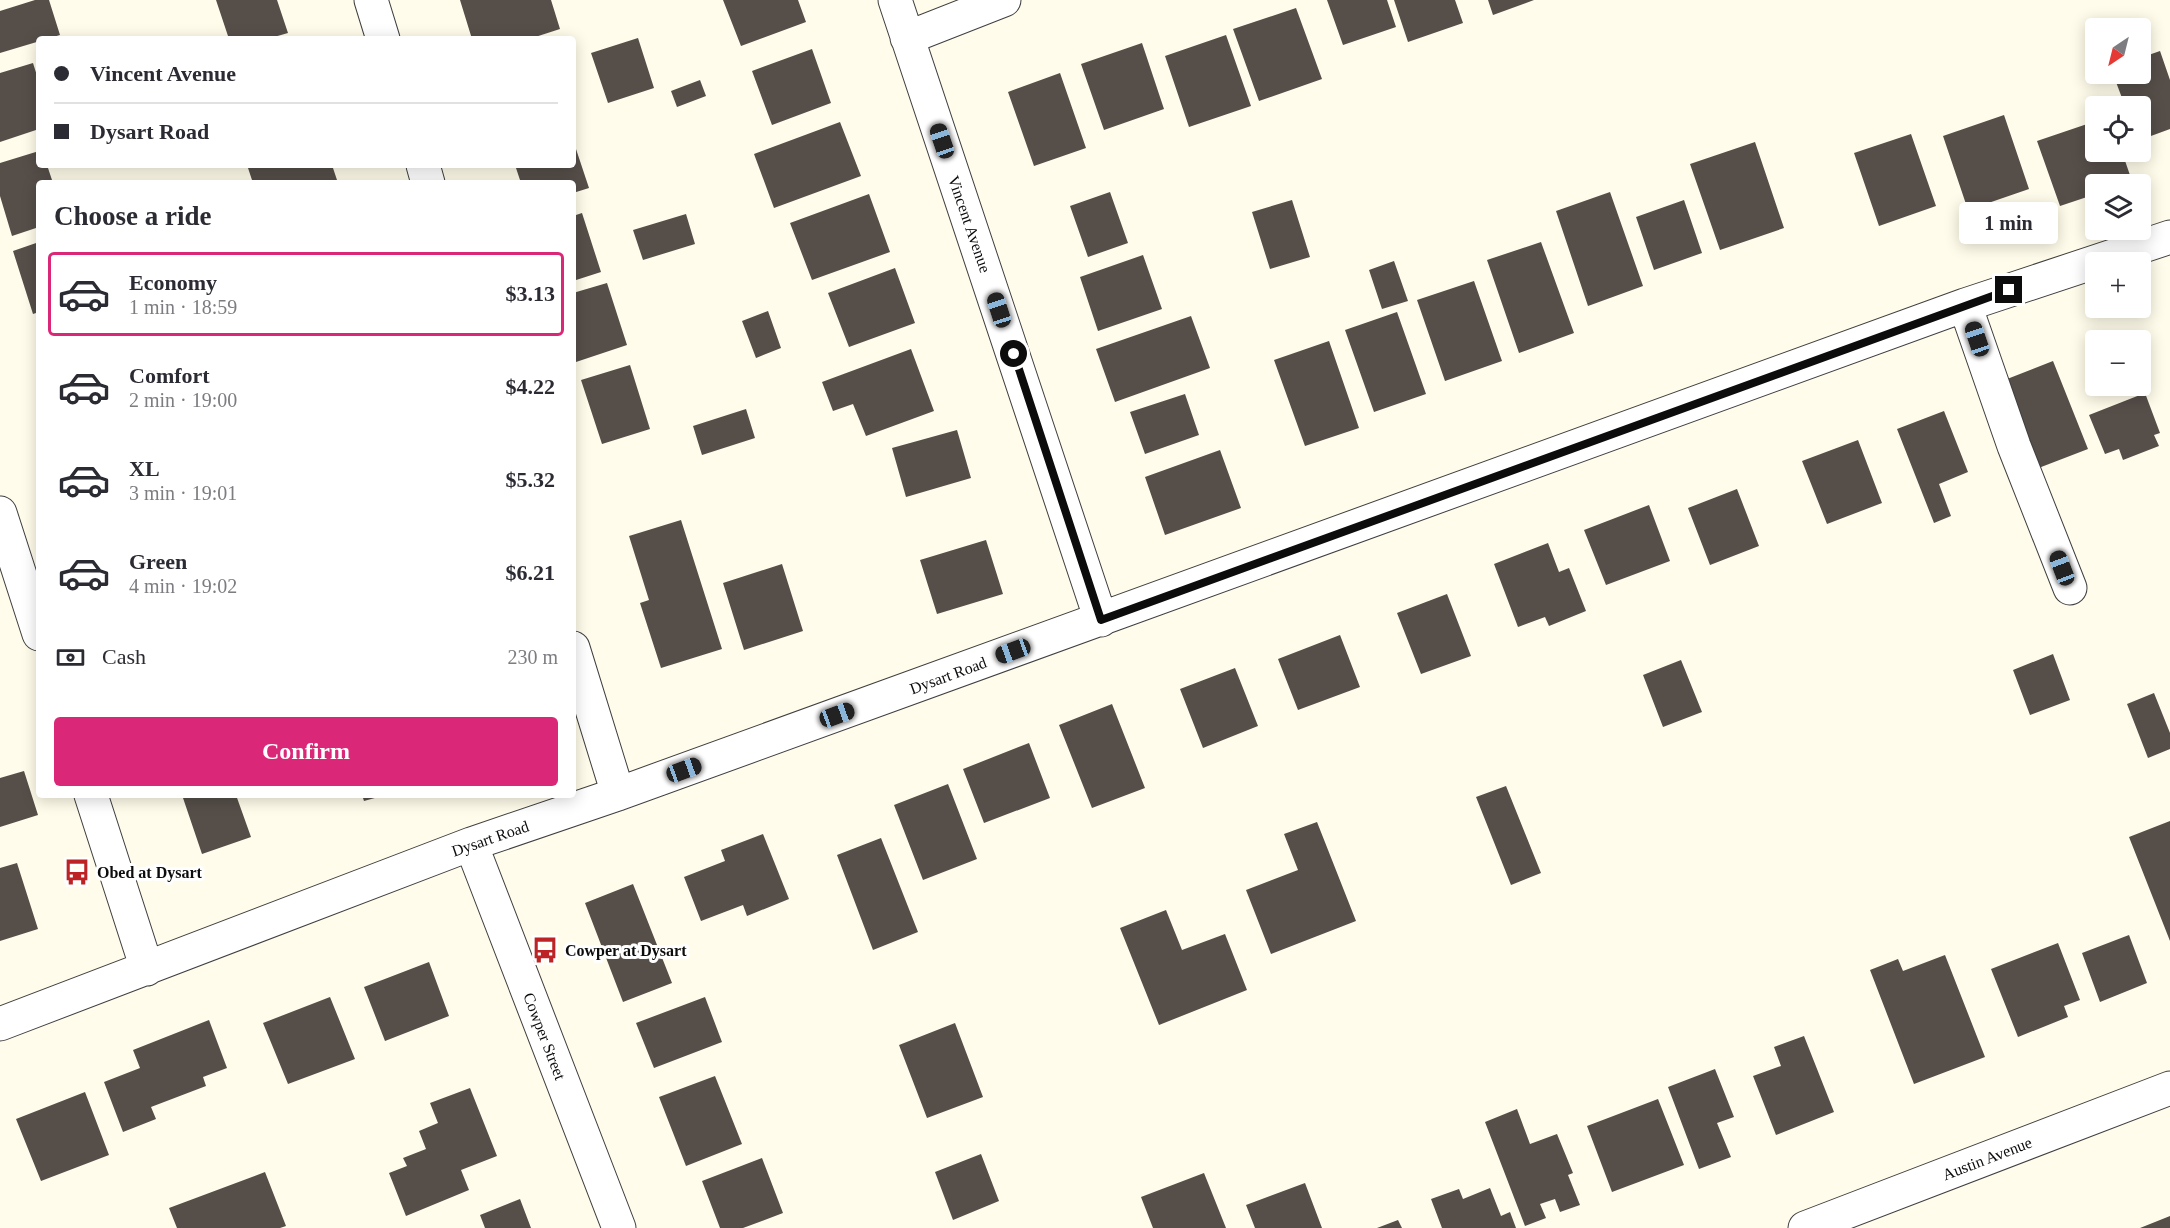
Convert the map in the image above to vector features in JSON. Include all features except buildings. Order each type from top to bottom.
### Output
[{"type":"street","points":[[371,0],[382,36]]},
{"type":"street","name":"Vincent Avenue","points":[[895,0],[1101,620]]},
{"type":"street","points":[[907,38],[1004,0]]},
{"type":"street","name":"Dysart Road","points":[[0,1024],[471,844],[618,794],[1101,620],[1965,305],[2170,237]]},
{"type":"street","points":[[1965,305],[2014,446],[2070,588]]},
{"type":"street","points":[[0,513],[36,625]]},
{"type":"street","points":[[576,658],[618,794]]},
{"type":"street","points":[[92,798],[147,969]]},
{"type":"street","name":"Cowper Street","points":[[471,844],[619,1228]]},
{"type":"street","name":"Austin Avenue","points":[[1805,1228],[2170,1088]]},
{"type":"place","name":"Obed at Dysart","points":[[77,872]]},
{"type":"place","name":"Cowper at Dysart","points":[[545,950]]},
{"type":"route","points":[[1014,354],[1101,620],[2009,290]]}]
